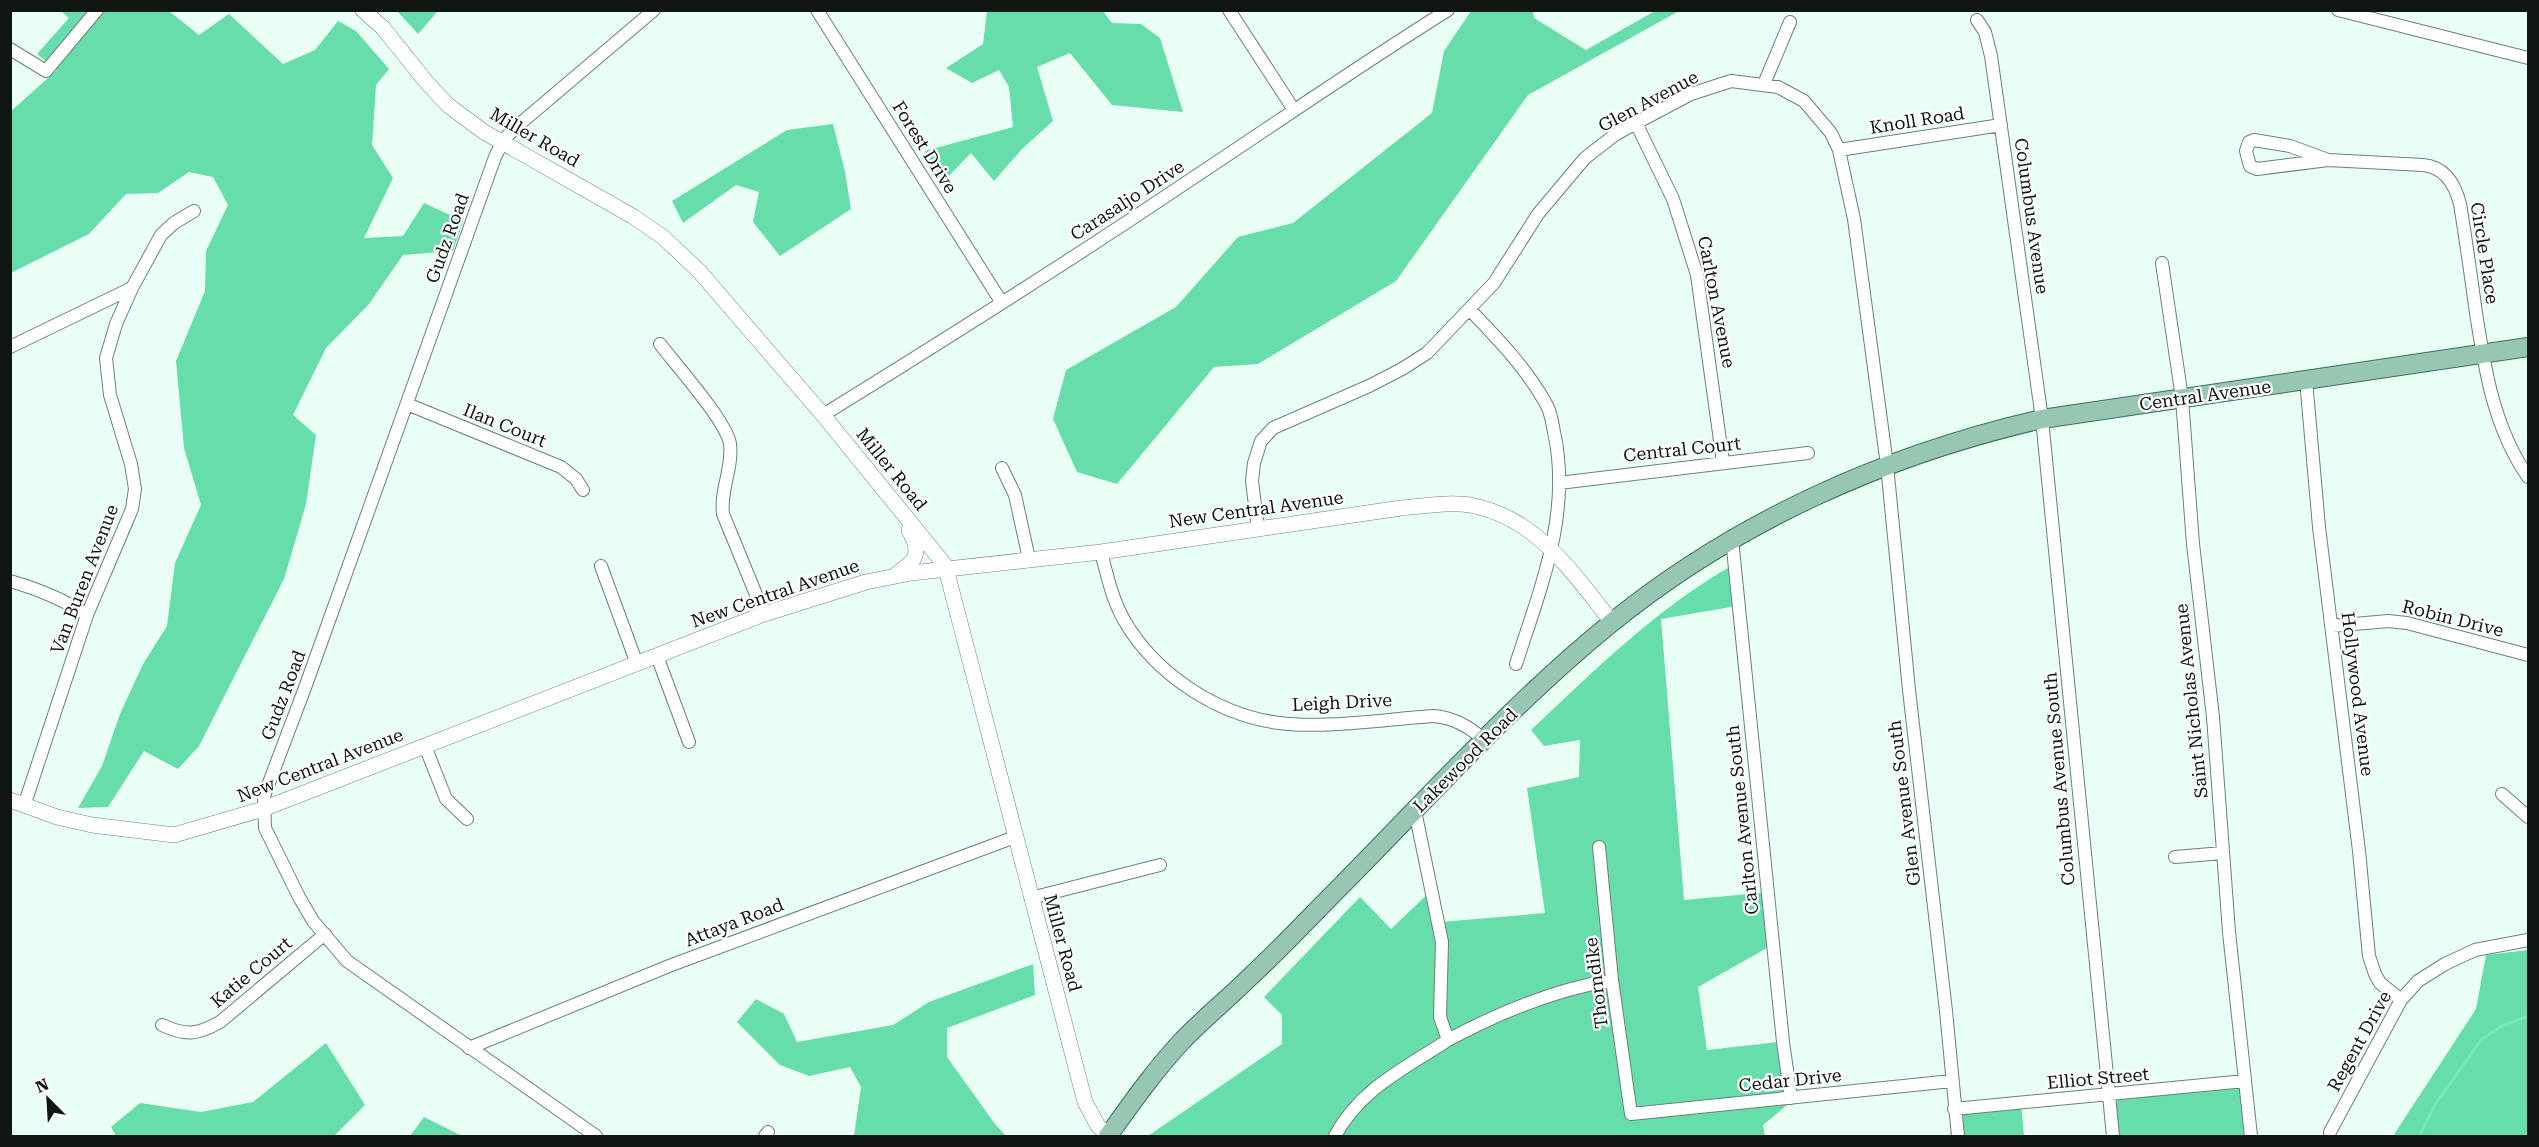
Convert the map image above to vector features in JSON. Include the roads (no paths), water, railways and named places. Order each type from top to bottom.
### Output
[{"type":"main road","name":"Central Avenue","points":[[1887,465],[1967,438],[2042,419],[2529,347]]},
{"type":"main road","name":"Lakewood Road","points":[[1108,1136],[1135,1098],[1182,1041],[1253,975],[1484,739],[1576,653],[1612,622],[1711,551],[1821,493],[1887,465]]},
{"type":"street","points":[[10,49],[46,71],[97,10]]},
{"type":"street","name":"Miller Road","points":[[363,10],[383,28],[428,84],[449,106],[502,143],[634,217],[663,237],[699,271],[823,415],[948,569],[1015,837],[1085,1102],[1098,1126],[1108,1136]]},
{"type":"street","points":[[502,143],[522,122],[654,10]]},
{"type":"street","name":"Forest Drive","points":[[817,10],[1002,303]]},
{"type":"street","points":[[1230,10],[1293,110]]},
{"type":"street","name":"Carasaljo Drive","points":[[823,415],[1002,303],[1448,10]]},
{"type":"street","points":[[2338,10],[2529,58]]},
{"type":"street","name":"Columbus Avenue","points":[[1977,20],[1985,32],[1991,56],[2042,419]]},
{"type":"street","points":[[1764,84],[1790,22]]},
{"type":"street","name":"Glen Avenue","points":[[1258,529],[1252,481],[1254,463],[1261,441],[1273,428],[1402,369],[1426,353],[1494,283],[1538,214],[1585,158],[1616,134],[1636,123],[1691,94],[1731,81],[1778,87],[1804,101],[1819,116],[1839,150],[1854,219],[1887,465]]},
{"type":"street","name":"Carlton Avenue","points":[[1636,123],[1674,199],[1694,265],[1713,376],[1723,462]]},
{"type":"street","name":"Knoll Road","points":[[1839,150],[2001,125]]},
{"type":"street","name":"Circle Place","points":[[2328,160],[2290,146],[2254,140],[2249,142],[2246,151],[2250,165],[2257,170],[2328,160],[2433,166],[2454,186],[2460,204],[2482,353],[2500,423],[2512,451],[2529,477]]},
{"type":"street","name":"Gudz Road","points":[[502,143],[264,796],[263,809],[265,828],[299,897],[313,921],[346,961],[593,1136]]},
{"type":"street","name":"Van Buren Avenue","points":[[17,803],[87,615],[132,509],[135,489],[132,464],[110,395],[106,358],[116,324],[132,288],[161,235],[174,223],[194,211]]},
{"type":"street","name":"Saint Nicholas Avenue","points":[[2162,263],[2182,398],[2193,544],[2213,717],[2229,932],[2251,1137]]},
{"type":"street","points":[[10,347],[132,288]]},
{"type":"street","points":[[1470,310],[1505,346],[1545,401],[1558,452],[1556,532],[1516,664]]},
{"type":"street","points":[[660,344],[727,431],[730,455],[722,502],[723,514],[764,614]]},
{"type":"street","name":"Hollywood Avenue","points":[[2306,380],[2319,527],[2360,851],[2369,956],[2380,983],[2401,1000]]},
{"type":"street","name":"Ilan Court","points":[[407,405],[561,467],[576,479],[583,490]]},
{"type":"street","name":"Columbus Avenue South","points":[[2042,419],[2113,1137]]},
{"type":"street","name":"Central Court","points":[[1559,483],[1808,453]]},
{"type":"street","name":"Glen Avenue South","points":[[1887,465],[1958,1137]]},
{"type":"street","points":[[1002,468],[1015,495],[1029,560]]},
{"type":"street","name":"New Central Avenue","points":[[17,803],[92,825],[174,835],[263,809],[764,614],[808,599],[892,577],[1101,552],[1401,508],[1446,504],[1473,506],[1499,513],[1534,533],[1552,549],[1612,622]]},
{"type":"street","points":[[892,577],[910,563],[916,555],[917,544],[896,506]]},
{"type":"street","name":"Carlton Avenue South","points":[[1732,539],[1791,1098]]},
{"type":"street","name":"Leigh Drive","points":[[1101,552],[1114,598],[1135,637],[1153,659],[1172,676],[1213,702],[1241,714],[1278,723],[1311,724],[1448,717],[1484,739]]},
{"type":"street","points":[[601,567],[637,664]]},
{"type":"street","points":[[10,581],[38,589],[70,603],[87,615]]},
{"type":"street","name":"Robin Drive","points":[[2332,626],[2388,621],[2407,623],[2529,656]]},
{"type":"street","points":[[657,656],[689,742]]},
{"type":"street","points":[[425,746],[446,799],[466,819]]},
{"type":"street","points":[[2502,794],[2529,817]]},
{"type":"street","points":[[1415,811],[1442,942],[1440,1017],[1448,1040]]},
{"type":"street","name":"Attaya Road","points":[[469,1048],[669,966],[1015,837]]},
{"type":"street","name":"Thorndike","points":[[1599,847],[1612,980],[1631,1114]]},
{"type":"street","points":[[2175,857],[2223,853]]},
{"type":"street","points":[[1031,898],[1160,866]]},
{"type":"street","name":"Katie Court","points":[[162,1025],[180,1033],[207,1030],[220,1022],[326,934]]},
{"type":"street","name":"Regent Drive","points":[[2330,1132],[2401,1000],[2424,977],[2460,956],[2490,946],[2529,940]]},
{"type":"street","points":[[1335,1137],[1348,1114],[1374,1087],[1448,1040],[1491,1017],[1540,999],[1573,987],[1612,980]]},
{"type":"street","name":"Cedar Drive","points":[[1631,1114],[1952,1081]]},
{"type":"street","name":"Elliot Street","points":[[1954,1109],[2245,1081]]},
{"type":"waterway","points":[[2419,1136],[2436,1103],[2482,1039],[2500,1027],[2528,1016]]}]
